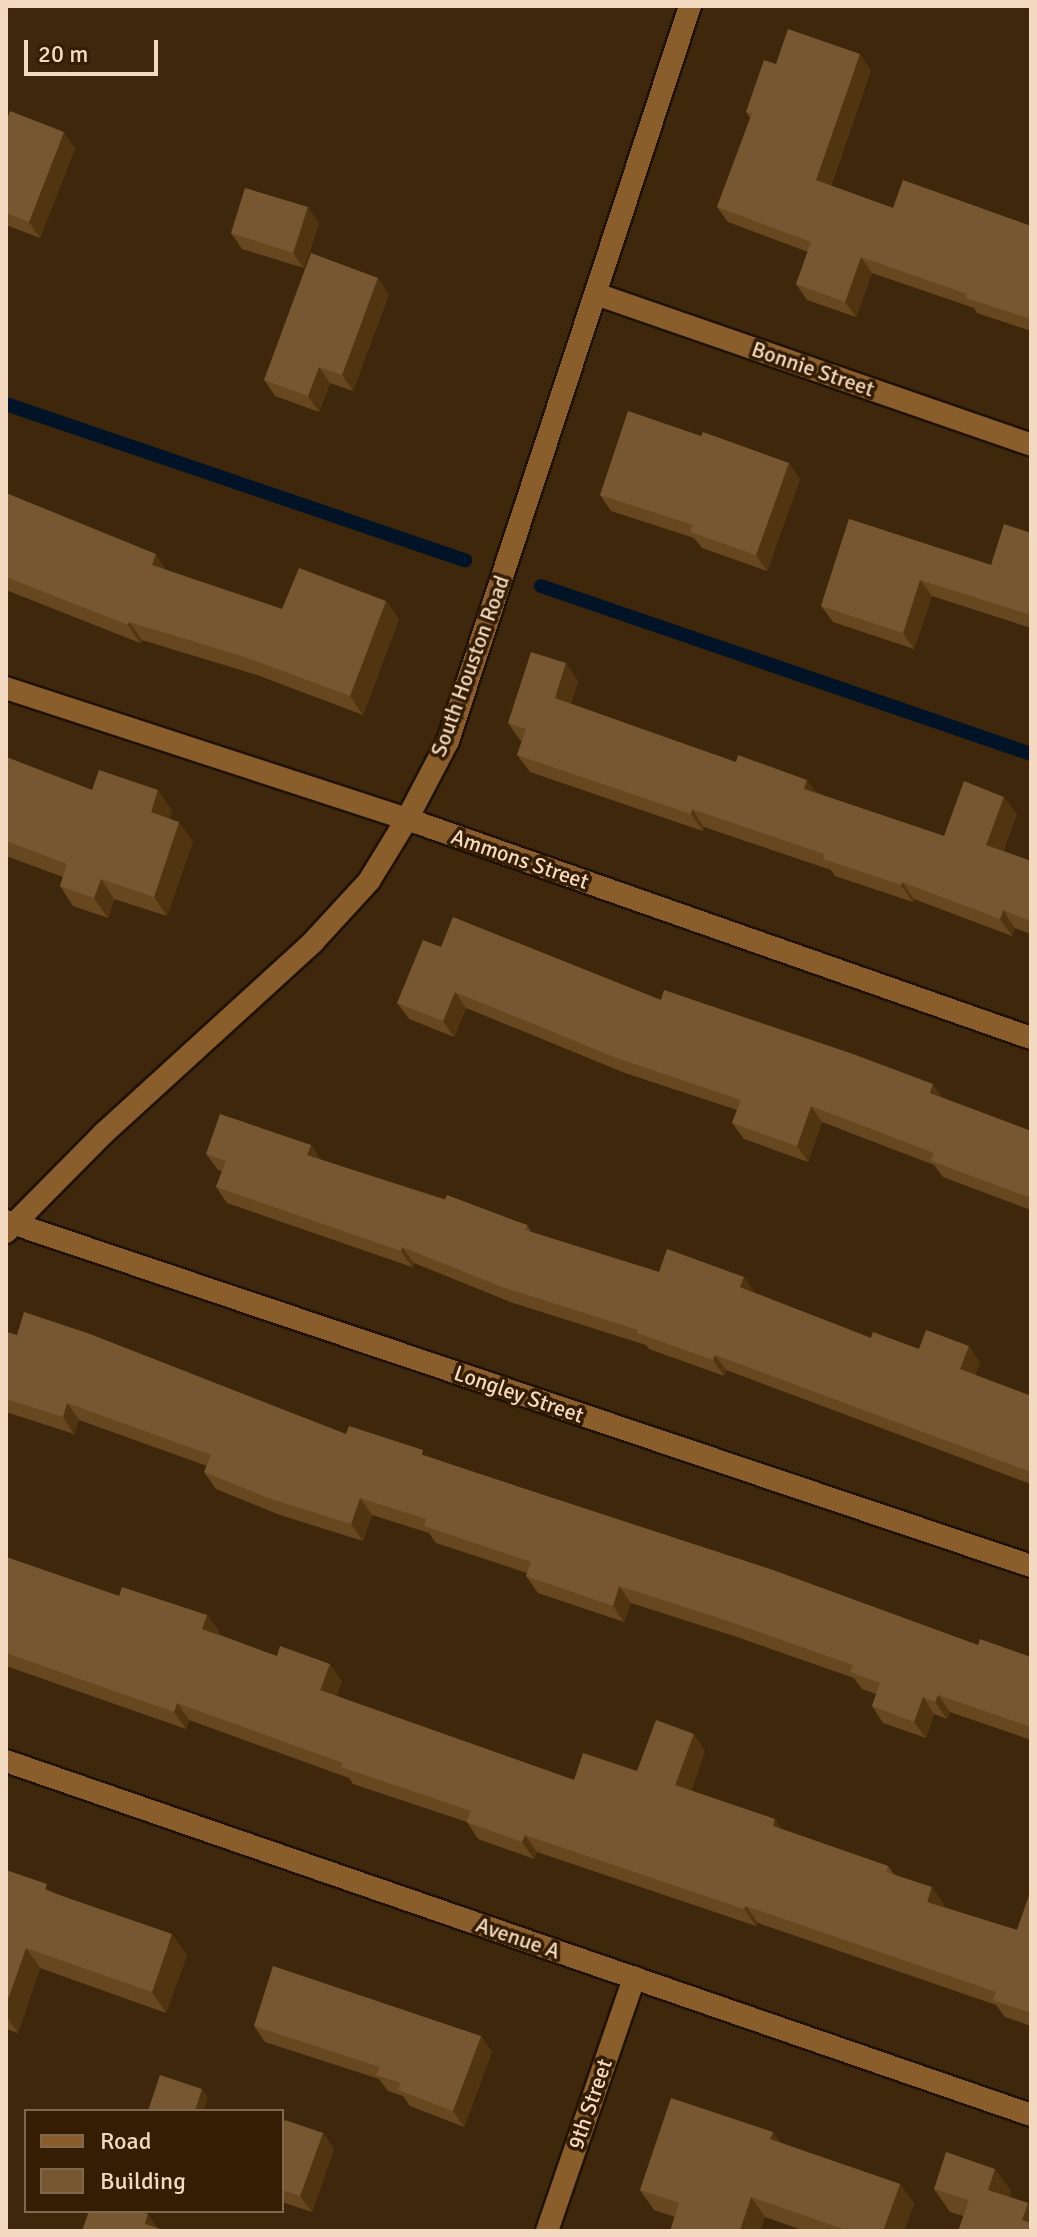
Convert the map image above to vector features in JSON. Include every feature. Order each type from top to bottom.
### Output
[{"type":"street","name":"South Houston Road","points":[[9,1226],[104,1133],[313,942],[369,881],[407,819],[448,741],[690,6]]},
{"type":"street","name":"Bonnie Street","points":[[596,294],[1031,445]]},
{"type":"street","name":"Ammons Street","points":[[6,688],[407,819],[1031,1038]]},
{"type":"street","name":"Longley Street","points":[[9,1226],[1031,1566]]},
{"type":"street","name":"Avenue A","points":[[6,1761],[1031,2115]]},
{"type":"street","name":"9th Street","points":[[547,2231],[634,1978]]},
{"type":"building","points":[[788,29],[860,54],[816,180],[893,208],[903,180],[1031,226],[1031,319],[966,298],[967,294],[861,257],[845,302],[796,284],[811,242],[717,207],[752,114],[746,112],[764,60],[776,64]]},
{"type":"building","points":[[10,111],[64,132],[29,222],[6,213],[6,122]]},
{"type":"building","points":[[245,188],[308,207],[293,253],[231,233]]},
{"type":"building","points":[[311,253],[378,278],[342,375],[319,367],[308,396],[264,380]]},
{"type":"building","points":[[628,411],[701,436],[703,432],[789,463],[756,555],[690,532],[693,525],[600,495]]},
{"type":"building","points":[[6,493],[156,554],[152,565],[282,609],[299,568],[386,601],[350,696],[245,657],[129,622],[128,625],[6,577]]},
{"type":"building","points":[[849,519],[991,565],[1004,524],[1031,533],[1031,615],[920,580],[903,633],[821,606]]},
{"type":"building","points":[[531,652],[566,663],[555,698],[736,762],[738,755],[807,780],[804,789],[944,836],[964,781],[1004,797],[986,845],[1031,861],[1031,921],[1003,910],[1000,919],[902,882],[901,885],[823,859],[824,854],[692,809],[691,814],[517,755],[526,729],[508,723]]},
{"type":"building","points":[[6,757],[92,790],[99,770],[158,790],[151,812],[179,822],[154,897],[101,879],[94,898],[60,886],[67,864],[6,841]]},
{"type":"building","points":[[453,917],[661,1000],[664,990],[853,1054],[933,1084],[930,1093],[1031,1131],[1031,1198],[931,1161],[934,1153],[811,1106],[797,1146],[732,1123],[741,1100],[614,1057],[455,992],[443,1021],[397,1003],[423,940],[441,947]]},
{"type":"building","points":[[220,1114],[311,1145],[307,1155],[445,1200],[447,1195],[527,1225],[525,1230],[659,1272],[667,1249],[744,1277],[740,1287],[871,1338],[873,1332],[919,1349],[926,1330],[969,1346],[960,1369],[1031,1396],[1031,1472],[715,1355],[713,1360],[637,1333],[638,1330],[502,1287],[402,1247],[401,1251],[216,1187],[226,1161],[206,1154]]},
{"type":"building","points":[[24,1312],[90,1334],[346,1434],[349,1426],[423,1450],[422,1455],[773,1570],[978,1645],[980,1639],[1031,1657],[1031,1727],[938,1695],[935,1702],[923,1697],[914,1722],[872,1706],[880,1683],[850,1672],[853,1665],[619,1586],[613,1606],[526,1576],[531,1562],[424,1526],[426,1519],[360,1498],[351,1524],[268,1498],[204,1472],[211,1455],[67,1403],[63,1417],[6,1399],[6,1332],[17,1335]]},
{"type":"building","points":[[6,1557],[119,1596],[122,1587],[207,1615],[202,1629],[277,1656],[280,1646],[330,1664],[320,1690],[574,1780],[583,1753],[637,1771],[656,1720],[694,1734],[675,1785],[775,1819],[773,1826],[888,1866],[886,1872],[932,1887],[927,1902],[1017,1930],[1031,1890],[1031,2013],[993,2000],[996,1992],[746,1906],[744,1909],[525,1835],[522,1842],[466,1822],[471,1811],[341,1767],[343,1763],[177,1703],[174,1712],[6,1653]]},
{"type":"building","points":[[6,1870],[47,1884],[45,1890],[172,1934],[152,1992],[26,1948],[6,2005]]},
{"type":"building","points":[[273,1966],[481,2036],[453,2111],[398,2090],[401,2083],[376,2075],[380,2067],[254,2026]]},
{"type":"building","points":[[160,2075],[202,2089],[196,2109],[149,2109]]},
{"type":"building","points":[[671,2098],[773,2132],[770,2139],[900,2184],[883,2231],[849,2231],[751,2197],[740,2231],[670,2231],[679,2203],[640,2190]]},
{"type":"building","points":[[285,2120],[323,2133],[300,2196],[284,2191]]},
{"type":"building","points":[[946,2152],[995,2169],[988,2190],[1028,2203],[1022,2220],[1031,2223],[1031,2231],[958,2231],[969,2200],[934,2189]]},
{"type":"building","points":[[88,2213],[145,2213],[148,2214],[145,2224],[167,2231],[82,2231]]},
{"type":"waterway","points":[[6,404],[465,560]]},
{"type":"waterway","points":[[541,586],[1031,754]]}]
